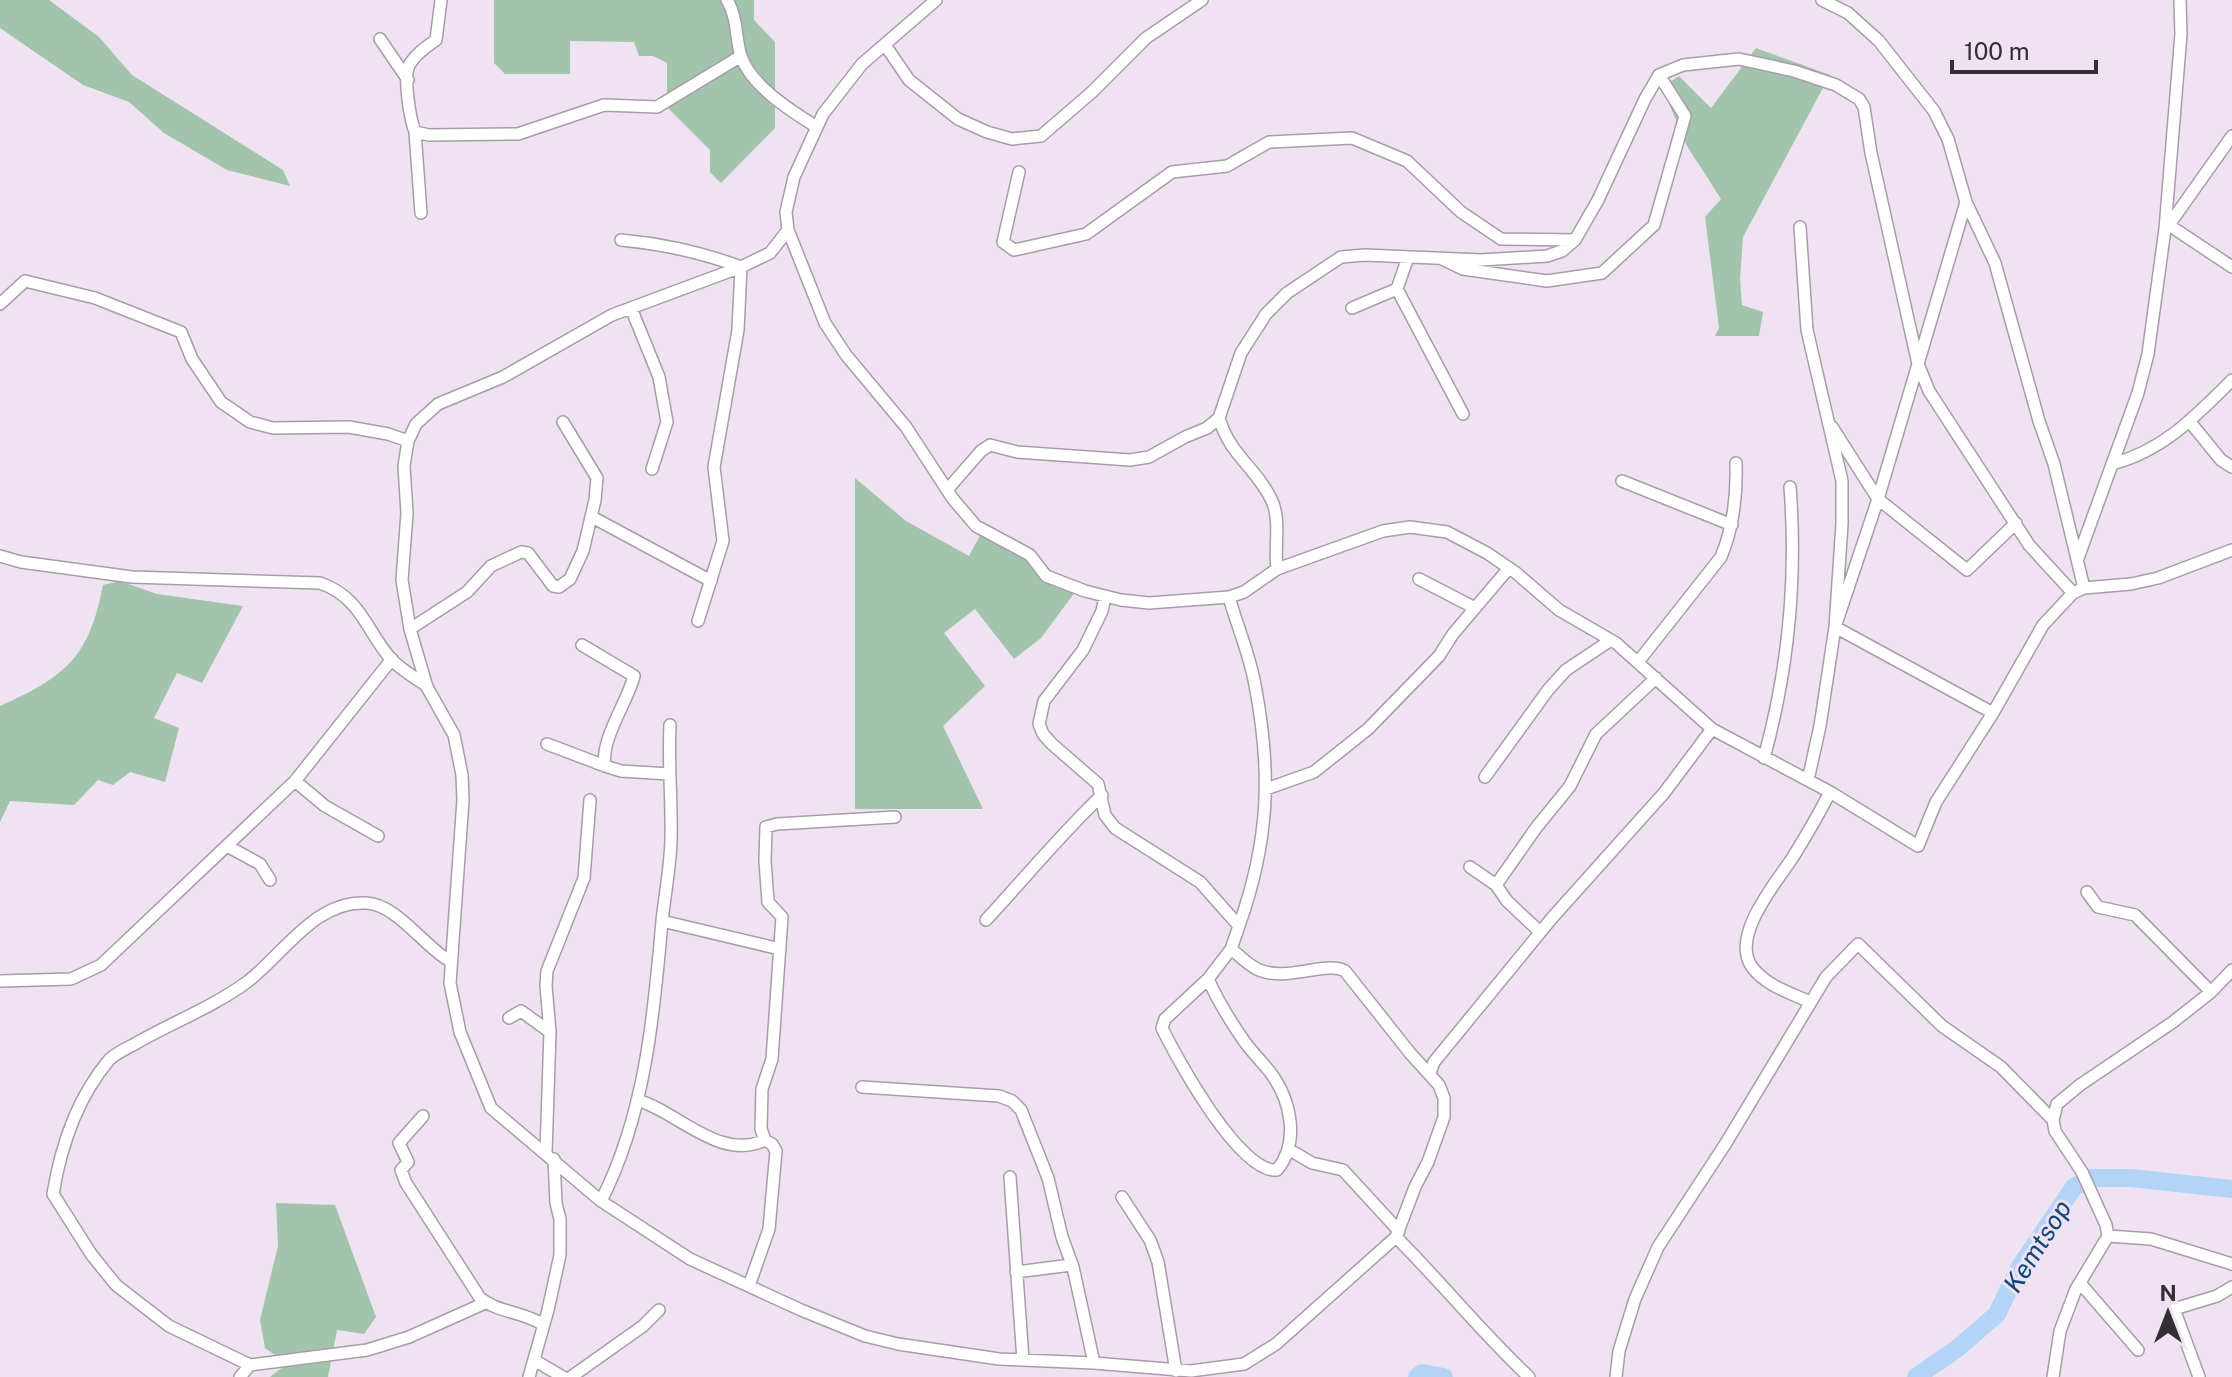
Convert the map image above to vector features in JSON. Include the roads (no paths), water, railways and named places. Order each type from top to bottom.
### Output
[{"type":"street","points":[[421,213],[415,132],[410,119],[408,68],[436,40],[441,0]]},
{"type":"street","points":[[727,0],[737,27],[741,56],[749,70],[776,101],[815,126]]},
{"type":"street","points":[[936,0],[862,64],[840,89],[815,126],[794,177],[786,212],[788,230],[825,323],[846,355],[906,427],[947,490],[976,526],[1030,555],[1046,576],[1105,597],[1149,603],[1229,597],[1244,592],[1277,569],[1359,538],[1410,527],[1447,532],[1466,540],[1509,568],[1559,610],[1611,640],[1712,729],[1830,792],[1918,846],[1936,802],[1993,713],[2043,625],[2078,591],[2158,578],[2232,550]]},
{"type":"street","points":[[885,45],[909,80],[958,119],[1012,139],[1041,136],[1092,92],[1146,38],[1202,0]]},
{"type":"street","points":[[1822,0],[1848,13],[1879,41],[1934,111],[1948,139],[1966,202],[1995,263],[2054,464],[2078,558],[2078,591]]},
{"type":"street","points":[[2078,558],[2146,364],[2167,227],[2181,34],[2180,0]]},
{"type":"street","points":[[380,39],[408,81]]},
{"type":"street","points":[[415,132],[429,135],[518,134],[604,105],[657,107],[741,56]]},
{"type":"street","points":[[947,490],[986,446],[994,445],[1017,452],[1130,460],[1149,457],[1207,428],[1219,418],[1246,343],[1266,314],[1287,293],[1341,257],[1436,256],[1481,260],[1547,256],[1562,251],[1575,240],[1598,200],[1659,75],[1683,65],[1739,59],[1794,71],[1836,85],[1859,99],[1864,107],[1871,153],[1918,364],[1929,391],[2049,569],[2078,591]]},
{"type":"street","points":[[1436,256],[1463,269],[1547,281],[1602,273],[1654,225],[1685,116],[1659,75]]},
{"type":"street","points":[[2167,227],[2232,136]]},
{"type":"street","points":[[1019,172],[1003,242],[1014,250],[1086,234],[1172,172],[1227,166],[1269,142],[1352,138],[1407,161],[1461,212],[1501,239],[1575,240]]},
{"type":"street","points":[[1835,627],[1878,499],[1966,202]]},
{"type":"street","points":[[1800,227],[1807,330],[1842,481],[1835,627],[1820,726],[1808,780]]},
{"type":"street","points":[[2167,227],[2232,267]]},
{"type":"street","points":[[788,230],[770,253],[631,308],[573,335],[503,377],[438,404],[416,424],[408,441],[404,466],[407,513],[402,580],[410,629],[427,687],[454,735],[462,775],[460,846],[450,961],[452,996],[460,1032],[484,1094],[496,1112],[601,1201],[690,1259],[865,1336],[985,1357],[1094,1363],[1152,1373],[1219,1369],[1254,1359],[1276,1344],[1397,1234],[1444,1117],[1444,1098],[1430,1073],[1410,1053],[1354,979],[1339,967],[1305,973],[1275,973],[1257,969],[1231,949]]},
{"type":"street","points":[[621,240],[704,253],[741,267]]},
{"type":"street","points":[[1408,257],[1397,289],[1463,414]]},
{"type":"street","points":[[698,621],[723,541],[714,467],[738,330],[741,267]]},
{"type":"street","points":[[0,304],[25,281],[95,298],[181,332],[192,359],[221,402],[250,422],[273,428],[349,427],[408,441]]},
{"type":"street","points":[[1352,308],[1397,289]]},
{"type":"street","points":[[631,308],[659,377],[667,422],[652,469]]},
{"type":"street","points":[[2112,464],[2158,447],[2190,422],[2232,380]]},
{"type":"street","points":[[1219,418],[1225,439],[1258,479],[1274,505],[1277,569]]},
{"type":"street","points":[[1827,420],[1878,499],[1967,570],[2016,523]]},
{"type":"street","points":[[410,629],[473,588],[480,575],[491,566],[521,552],[528,553],[549,584],[555,587],[562,585],[575,570],[592,517],[597,478],[563,422]]},
{"type":"street","points":[[2190,422],[2221,460],[2232,467]]},
{"type":"street","points":[[1638,662],[1721,557],[1732,525],[1736,463]]},
{"type":"street","points":[[1622,481],[1732,525]]},
{"type":"street","points":[[1764,758],[1778,689],[1792,583],[1790,487]]},
{"type":"street","points":[[592,517],[711,581]]},
{"type":"street","points":[[0,556],[21,562],[132,577],[320,583],[342,595],[369,623],[392,659],[427,687]]},
{"type":"street","points":[[1266,789],[1314,772],[1368,729],[1439,656],[1509,568]]},
{"type":"street","points":[[1419,579],[1475,608]]},
{"type":"street","points":[[1105,597],[1102,611],[1083,650],[1044,701],[1039,724],[1052,744],[1094,780],[1102,795],[1105,815],[1115,828],[1200,882],[1239,926]]},
{"type":"street","points":[[1208,979],[1243,1040],[1279,1086],[1291,1129],[1290,1150],[1277,1170],[1268,1171],[1258,1164],[1209,1110],[1162,1025],[1208,979],[1231,949],[1261,853],[1266,789],[1255,683],[1229,597]]},
{"type":"street","points":[[1835,627],[1993,713]]},
{"type":"street","points":[[1485,777],[1566,670],[1611,640]]},
{"type":"street","points":[[582,645],[634,676],[615,719],[604,758],[605,766]]},
{"type":"street","points":[[0,981],[71,979],[101,965],[295,781],[392,659]]},
{"type":"street","points":[[1496,885],[1570,786],[1596,734],[1656,678]]},
{"type":"street","points":[[601,1201],[623,1151],[637,1100],[658,980],[671,842],[670,725]]},
{"type":"street","points":[[1430,1073],[1434,1062],[1540,932],[1664,793],[1712,729]]},
{"type":"street","points":[[547,744],[621,771],[669,774]]},
{"type":"street","points":[[295,781],[325,806],[378,836]]},
{"type":"street","points":[[1810,1002],[1769,983],[1750,965],[1745,950],[1755,915],[1801,845],[1830,792]]},
{"type":"street","points":[[986,920],[1040,862],[1063,832],[1102,795]]},
{"type":"street","points":[[529,1377],[560,1255],[560,1219],[550,1156],[547,971],[584,878],[590,800]]},
{"type":"street","points":[[749,1286],[769,1229],[776,1151],[765,1140],[761,1129],[762,1089],[772,1059],[782,917],[768,902],[766,827],[895,817]]},
{"type":"street","points":[[227,846],[260,864],[270,880]]},
{"type":"street","points":[[1470,867],[1496,885],[1507,901],[1540,932]]},
{"type":"street","points":[[2087,892],[2098,907],[2135,915],[2211,992]]},
{"type":"street","points":[[450,961],[384,908],[369,902],[341,907],[308,924],[270,964],[244,984],[111,1057],[79,1103],[57,1166],[53,1194],[91,1254],[116,1285],[169,1326],[250,1365],[367,1350],[409,1337],[485,1303]]},
{"type":"street","points":[[662,921],[780,949]]},
{"type":"street","points":[[1616,1377],[1619,1351],[1635,1299],[1658,1247],[1719,1155],[1810,1002],[1842,959],[1858,944],[1942,1026],[2001,1067],[2053,1120]]},
{"type":"street","points":[[2053,1377],[2060,1331],[2080,1283],[2108,1236],[2082,1172],[2055,1131],[2053,1120],[2057,1104],[2173,1022],[2211,992],[2232,970]]},
{"type":"street","points":[[509,1018],[521,1011],[550,1032]]},
{"type":"street","points":[[862,1087],[999,1096],[1012,1101],[1021,1110],[1048,1178],[1094,1363]]},
{"type":"street","points":[[637,1100],[658,1106],[686,1126],[723,1141],[744,1146],[765,1140]]},
{"type":"street","points":[[423,1116],[399,1143],[408,1162],[401,1174],[464,1276],[485,1303],[525,1315],[542,1324]]},
{"type":"street","points":[[1290,1150],[1312,1163],[1343,1170],[1494,1345],[1529,1377]]},
{"type":"street","points":[[1010,1177],[1023,1360]]},
{"type":"street","points":[[1122,1197],[1150,1240],[1158,1262],[1176,1371]]},
{"type":"street","points":[[2108,1236],[2151,1239],[2232,1264]]},
{"type":"street","points":[[1016,1272],[1071,1265]]},
{"type":"street","points":[[2080,1283],[2138,1350]]},
{"type":"street","points":[[2199,1377],[2174,1309],[2217,1296],[2232,1287]]},
{"type":"street","points":[[534,1360],[571,1377],[643,1326],[659,1310]]},
{"type":"street","points":[[240,1377],[250,1365]]},
{"type":"waterway","name":"Kemtsop","points":[[1916,1377],[1958,1348],[1997,1314],[2019,1268],[2074,1187],[2092,1178],[2131,1178],[2232,1189]]},
{"type":"waterway","name":"Kemtsop","points":[[1417,1377],[1422,1373],[1444,1377]]}]
